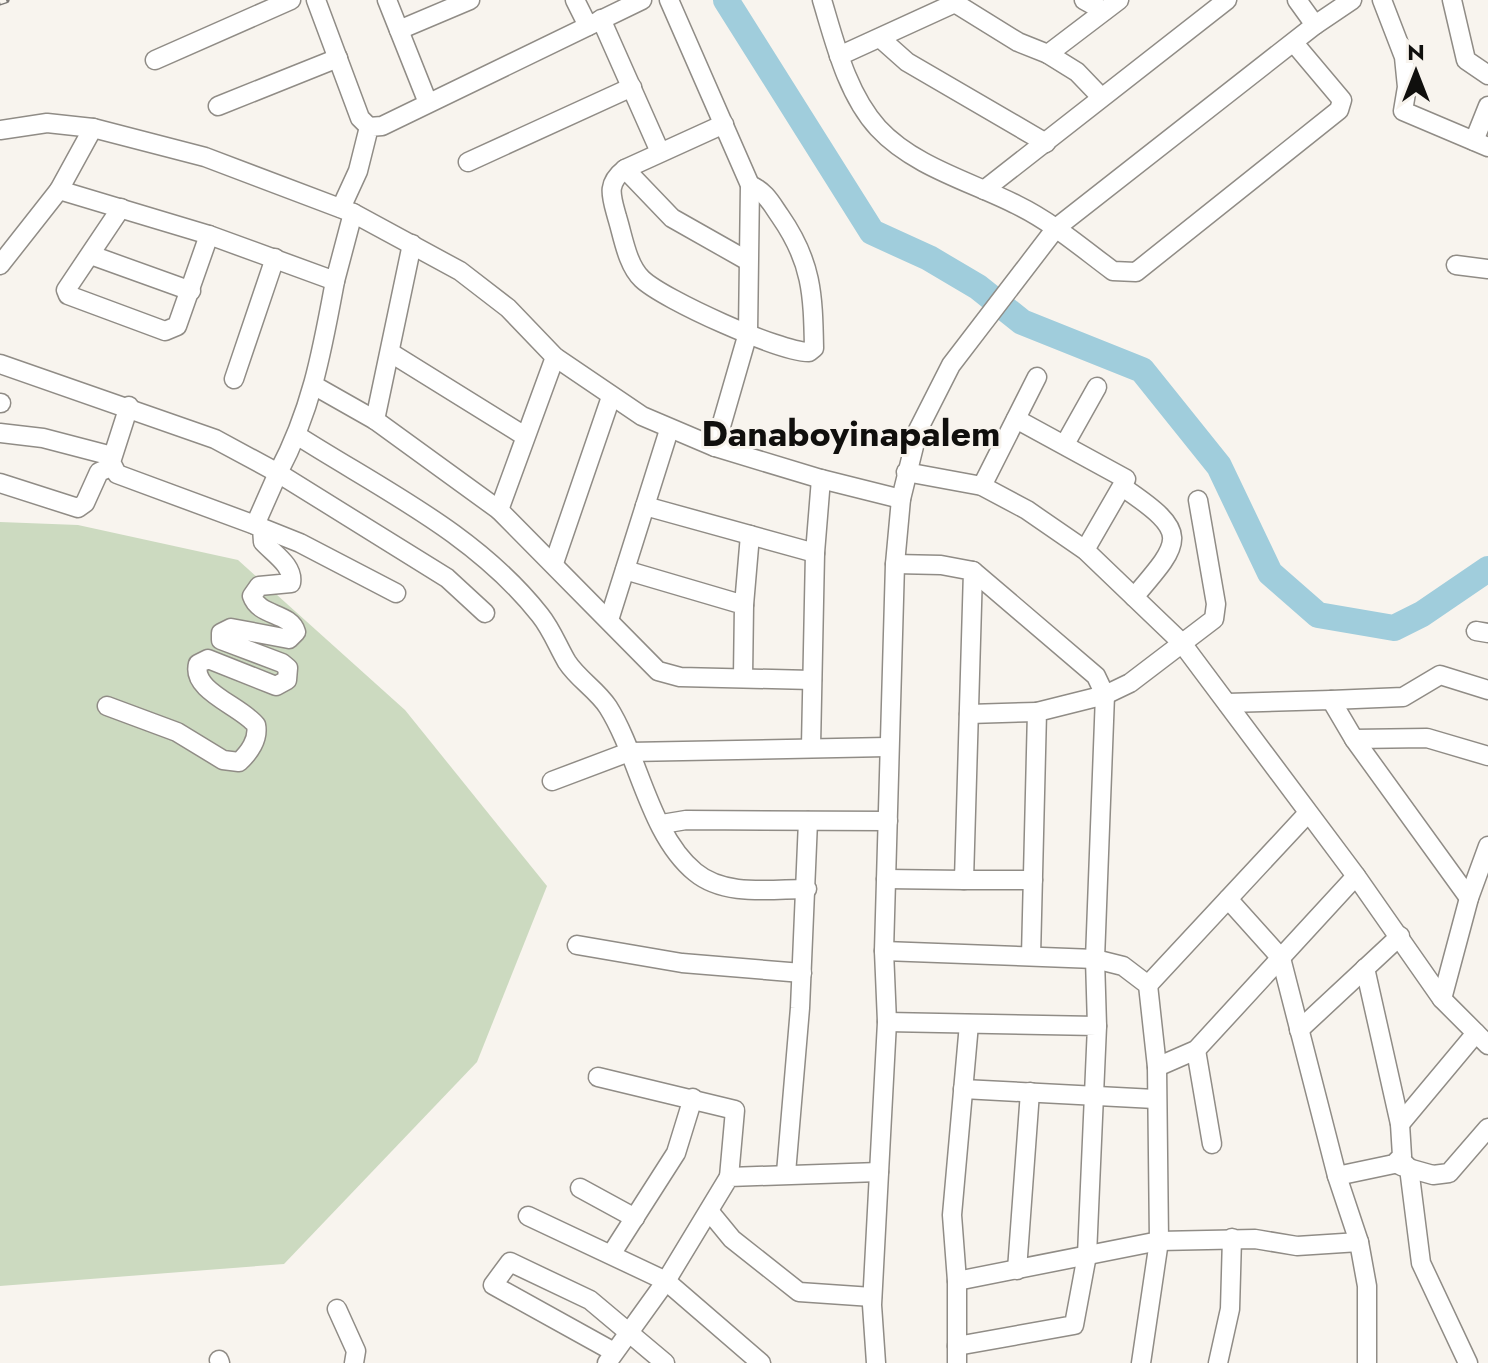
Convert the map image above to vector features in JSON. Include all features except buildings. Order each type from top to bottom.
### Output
[{"type":"street","points":[[155,60],[291,0]]},
{"type":"street","points":[[316,0],[360,118],[369,127],[382,126],[642,0]]},
{"type":"street","points":[[387,0],[428,103]]},
{"type":"street","points":[[399,30],[470,0]]},
{"type":"street","points":[[575,0],[595,23],[632,87],[660,152]]},
{"type":"street","points":[[669,0],[750,185],[748,333],[715,447]]},
{"type":"street","points":[[822,0],[839,56],[878,128],[926,162],[1056,228],[1113,271],[1136,272],[1343,105],[1294,43]]},
{"type":"street","points":[[1084,0],[1112,5]]},
{"type":"street","points":[[1297,0],[1315,25]]},
{"type":"street","points":[[876,1363],[872,1297],[887,1022],[884,951],[887,747],[895,564],[906,472],[930,402],[972,335],[1056,228],[1315,25],[1352,0]]},
{"type":"street","points":[[1382,0],[1404,57],[1407,87],[1403,111],[1481,144],[1488,106]]},
{"type":"street","points":[[1452,0],[1466,60],[1488,75]]},
{"type":"street","points":[[984,190],[1222,1]]},
{"type":"street","points":[[839,56],[954,2],[1018,42],[1048,54],[1077,72],[1101,97]]},
{"type":"street","points":[[1048,54],[1112,5]]},
{"type":"street","points":[[880,38],[907,62],[1046,143]]},
{"type":"street","points":[[218,106],[338,58]]},
{"type":"street","points":[[468,162],[632,87]]},
{"type":"street","points":[[0,130],[47,123],[93,128],[205,157],[347,211],[460,271],[508,308],[555,357],[611,397],[669,430],[821,479],[901,499]]},
{"type":"street","points":[[724,124],[625,169],[615,177],[610,193],[628,253],[640,277],[658,291],[748,333],[800,352],[809,352],[814,348],[812,285],[801,249],[764,192],[750,185]]},
{"type":"street","points":[[107,706],[177,732],[223,760],[239,762],[256,739],[256,725],[202,683],[196,671],[198,664],[208,659],[276,686],[287,680],[288,668],[282,663],[221,640],[221,633],[231,628],[289,639],[296,632],[289,621],[255,603],[252,596],[259,586],[281,586],[291,583],[292,578],[291,569],[263,542],[259,527],[278,473],[298,436],[315,386],[347,211],[369,127]]},
{"type":"street","points":[[0,265],[59,190],[93,128]]},
{"type":"street","points":[[625,169],[672,218],[748,261]]},
{"type":"street","points":[[59,190],[209,235],[335,281]]},
{"type":"street","points":[[121,208],[91,255],[67,285],[68,295],[165,331],[177,326],[209,235]]},
{"type":"street","points":[[375,420],[412,244]]},
{"type":"street","points":[[91,255],[191,291]]},
{"type":"street","points":[[234,379],[275,258]]},
{"type":"street","points":[[1456,265],[1488,269]]},
{"type":"street","points":[[391,353],[523,435]]},
{"type":"street","points":[[499,510],[523,435],[555,357]]},
{"type":"street","points":[[0,364],[129,406],[215,439],[278,473],[436,571],[485,613]]},
{"type":"street","points":[[982,486],[1037,377]]},
{"type":"street","points":[[315,386],[375,420],[499,510],[554,563],[651,666],[667,675],[812,680]]},
{"type":"street","points":[[1065,444],[1097,387]]},
{"type":"street","points":[[554,563],[611,397]]},
{"type":"street","points":[[0,483],[78,508],[85,503],[99,472],[111,462],[129,406]]},
{"type":"street","points":[[1016,419],[1122,474],[1126,479],[1124,488],[1085,550]]},
{"type":"street","points":[[609,620],[669,430]]},
{"type":"street","points":[[0,433],[43,438],[111,462],[117,474],[300,543],[396,593]]},
{"type":"street","points":[[298,436],[433,517],[491,564],[540,615],[567,661],[606,703],[662,824],[683,860],[711,882],[744,889],[807,889]]},
{"type":"street","points":[[906,472],[982,486],[1027,510],[1085,550],[1181,642],[1400,936],[1442,999],[1482,1039],[1400,1124]]},
{"type":"street","points":[[811,746],[815,553],[821,479]]},
{"type":"street","points":[[1124,488],[1159,512],[1172,529],[1173,539],[1168,558],[1134,597]]},
{"type":"street","points":[[969,714],[1037,712],[1105,695],[1130,683],[1181,642],[1210,624],[1216,613],[1198,500]]},
{"type":"street","points":[[645,506],[815,553]]},
{"type":"street","points":[[743,677],[744,605],[750,535]]},
{"type":"street","points":[[895,564],[941,565],[973,571],[1096,676],[1105,695],[1095,959],[1097,1026],[1087,1255],[1074,1325],[957,1355],[957,1281],[952,1215],[969,1024]]},
{"type":"street","points":[[625,570],[744,605]]},
{"type":"street","points":[[964,880],[973,571]]},
{"type":"street","points":[[1227,703],[1403,697],[1440,675],[1488,690]]},
{"type":"street","points":[[1331,700],[1354,739],[1469,898]]},
{"type":"street","points":[[1031,956],[1037,712]]},
{"type":"street","points":[[1354,739],[1427,738],[1488,756]]},
{"type":"street","points":[[552,781],[629,752],[811,746],[887,747]]},
{"type":"street","points":[[1148,985],[1308,813]]},
{"type":"street","points":[[662,824],[686,820],[888,821]]},
{"type":"street","points":[[786,1173],[802,973],[808,821]]},
{"type":"street","points":[[1442,999],[1469,898],[1488,846]]},
{"type":"street","points":[[1157,1067],[1196,1050],[1356,876]]},
{"type":"street","points":[[886,879],[1033,880]]},
{"type":"street","points":[[1228,899],[1281,958],[1337,1176],[1359,1242],[1367,1286],[1367,1363]]},
{"type":"street","points":[[1299,1030],[1400,936]]},
{"type":"street","points":[[577,945],[682,963],[802,973]]},
{"type":"street","points":[[884,951],[1095,959],[1123,966],[1148,985],[1157,1067],[1159,1241],[1141,1363]]},
{"type":"street","points":[[1365,968],[1400,1124],[1401,1164],[1421,1263],[1468,1363]]},
{"type":"street","points":[[887,1022],[1097,1026]]},
{"type":"street","points":[[1196,1050],[1212,1144]]},
{"type":"street","points":[[598,1077],[735,1110],[729,1177],[666,1281],[630,1330],[610,1358],[493,1285],[510,1262],[590,1300],[630,1330],[665,1363]]},
{"type":"street","points":[[963,1089],[1155,1099]]},
{"type":"street","points":[[1017,1270],[1030,1092]]},
{"type":"street","points":[[612,1253],[676,1153],[693,1098]]},
{"type":"street","points":[[1337,1176],[1401,1164],[1433,1175],[1449,1173],[1488,1128]]},
{"type":"street","points":[[729,1177],[879,1172]]},
{"type":"street","points":[[580,1188],[635,1218]]},
{"type":"street","points":[[709,1211],[732,1239],[799,1292],[872,1297]]},
{"type":"street","points":[[528,1216],[666,1281],[761,1363]]},
{"type":"street","points":[[957,1281],[1159,1241],[1232,1238],[1297,1246],[1359,1242]]},
{"type":"street","points":[[1218,1363],[1230,1309],[1232,1238]]},
{"type":"street","points":[[337,1309],[356,1351],[354,1363]]},
{"type":"green space","points":[[0,522],[78,525],[238,560],[405,710],[547,886],[477,1062],[284,1264],[0,1286]]},
{"type":"waterway","points":[[726,0],[872,232],[929,258],[978,287],[1022,322],[1142,370],[1219,466],[1270,573],[1318,615],[1394,628],[1422,614],[1488,569]]},
{"type":"railway","points":[[0,2],[6,0]]},
{"type":"district","name":"Danaboyinapalem","points":[[851,433]]}]
